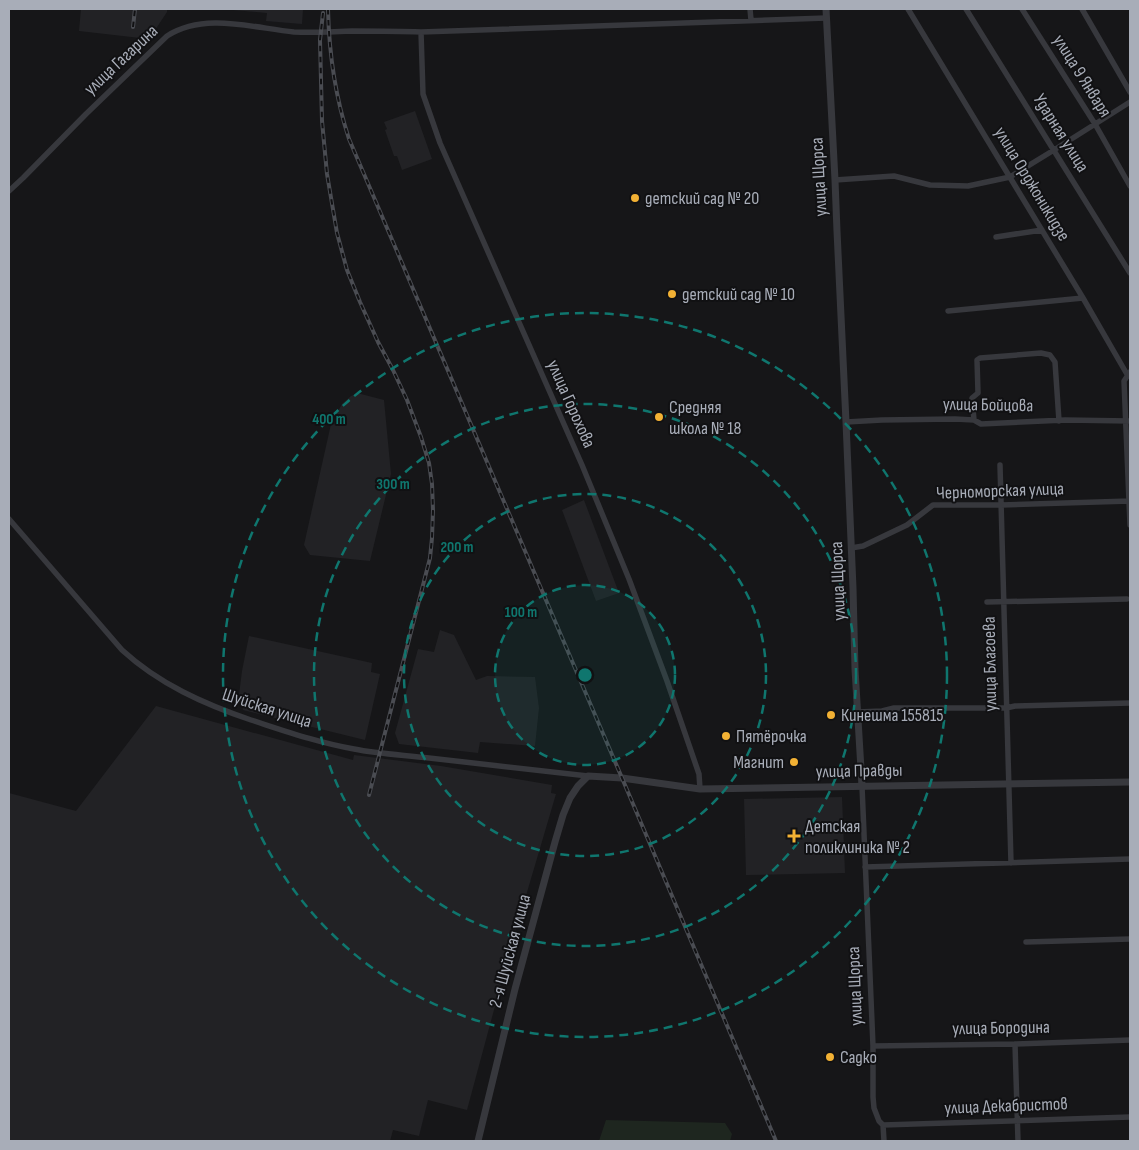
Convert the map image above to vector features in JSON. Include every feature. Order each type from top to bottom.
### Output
[{"type":"street","points":[[750,9],[751,20]]},
{"type":"street","name":"улица Щорса","points":[[826,9],[846,422],[855,669],[862,786],[874,1108],[879,1121],[883,1125],[884,1141]]},
{"type":"street","name":"улица Орджоникидзе","points":[[908,9],[1083,298],[1127,376],[1130,525]]},
{"type":"street","name":"Ударная улица","points":[[966,9],[1130,273]]},
{"type":"street","name":"улица 9 Января","points":[[1022,9],[1094,124],[1130,186]]},
{"type":"street","points":[[1082,9],[1130,92]]},
{"type":"street","name":"улица Гагарина","points":[[9,191],[167,36],[176,30],[188,26],[214,24],[252,26],[295,32],[421,32],[826,18]]},
{"type":"street","name":"улица Горохова","points":[[421,32],[423,94],[440,143],[582,465],[630,580],[699,774],[700,789]]},
{"type":"street","points":[[835,180],[894,176],[930,185],[968,186],[1010,177],[1130,102]]},
{"type":"street","points":[[996,237],[1042,230]]},
{"type":"street","points":[[948,311],[1083,298]]},
{"type":"street","points":[[974,420],[972,398],[978,393],[977,360],[980,358],[1041,353],[1050,355],[1054,362],[1059,421]]},
{"type":"street","name":"улица Бойцова","points":[[846,422],[974,420],[981,424],[1128,421]]},
{"type":"street","name":"улица Благоева","points":[[1000,465],[1011,863]]},
{"type":"street","name":"Черноморская улица","points":[[851,548],[863,546],[907,525],[933,505],[1130,501]]},
{"type":"street","name":"Шуйская улица","points":[[9,519],[122,650],[158,678],[205,703],[282,730],[354,749],[588,776]]},
{"type":"street","points":[[988,602],[1127,599]]},
{"type":"street","points":[[858,712],[882,711],[894,708],[1006,708],[1015,706],[1130,703]]},
{"type":"street","name":"улица Правды","points":[[588,776],[622,778],[700,789],[1130,782]]},
{"type":"street","name":"2-я Шуйская улица","points":[[478,1141],[515,989],[563,814],[570,798],[588,776]]},
{"type":"street","points":[[865,868],[1130,859]]},
{"type":"street","points":[[1026,942],[1130,939]]},
{"type":"street","name":"улица Бородина","points":[[872,1046],[1130,1040]]},
{"type":"street","points":[[1016,1044],[1018,1141]]},
{"type":"street","name":"улица Декабристов","points":[[883,1125],[1130,1118]]},
{"type":"shaded area","points":[[81,9],[167,9],[167,12],[149,39],[79,31]]},
{"type":"shaded area","points":[[221,9],[303,9],[302,24],[266,21],[267,13]]},
{"type":"shaded area","points":[[415,111],[432,159],[402,170],[397,156],[394,156],[384,122]]},
{"type":"shaded area","points":[[356,394],[384,400],[391,474],[370,561],[310,555],[304,545],[331,424],[342,404]]},
{"type":"shaded area","points":[[584,500],[619,593],[596,601],[562,510]]},
{"type":"shaded area","points":[[440,630],[454,635],[476,680],[487,676],[535,677],[539,708],[535,746],[480,742],[478,753],[399,744],[395,733],[418,649],[434,652]]},
{"type":"shaded area","points":[[249,636],[372,663],[371,672],[380,674],[365,740],[243,710],[244,704],[238,703]]},
{"type":"shaded area","points":[[156,706],[353,760],[354,755],[441,766],[552,785],[551,793],[556,794],[512,943],[467,1110],[428,1100],[419,1136],[393,1130],[390,1141],[9,1141],[9,793],[76,811]]},
{"type":"shaded area","name":"Детская поликлиника № 2","points":[[842,797],[845,873],[746,875],[744,799]]},
{"type":"shaded area","points":[[606,1120],[725,1123],[732,1134],[730,1141],[599,1141]]},
{"type":"railway","points":[[133,27],[135,9]]},
{"type":"railway","points":[[328,9],[334,74],[340,107],[349,139],[776,1141]]},
{"type":"railway","points":[[323,13],[320,40],[322,121],[327,174],[337,233],[347,270],[360,302],[407,400],[429,463],[432,484],[433,510],[430,558],[369,795]]},
{"type":"place","name":"детский сад № 20","points":[[635,198]]},
{"type":"place","name":"детский сад № 10","points":[[672,294]]},
{"type":"place","name":"Средняя школа № 18","points":[[659,417]]},
{"type":"place","name":"Кинешма 155815","points":[[831,715]]},
{"type":"place","name":"Пятёрочка","points":[[726,736]]},
{"type":"place","name":"Магнит","points":[[794,762]]},
{"type":"place","name":"Детская поликлиника № 2","points":[[794,836]]},
{"type":"place","name":"Садко","points":[[830,1057]]}]
